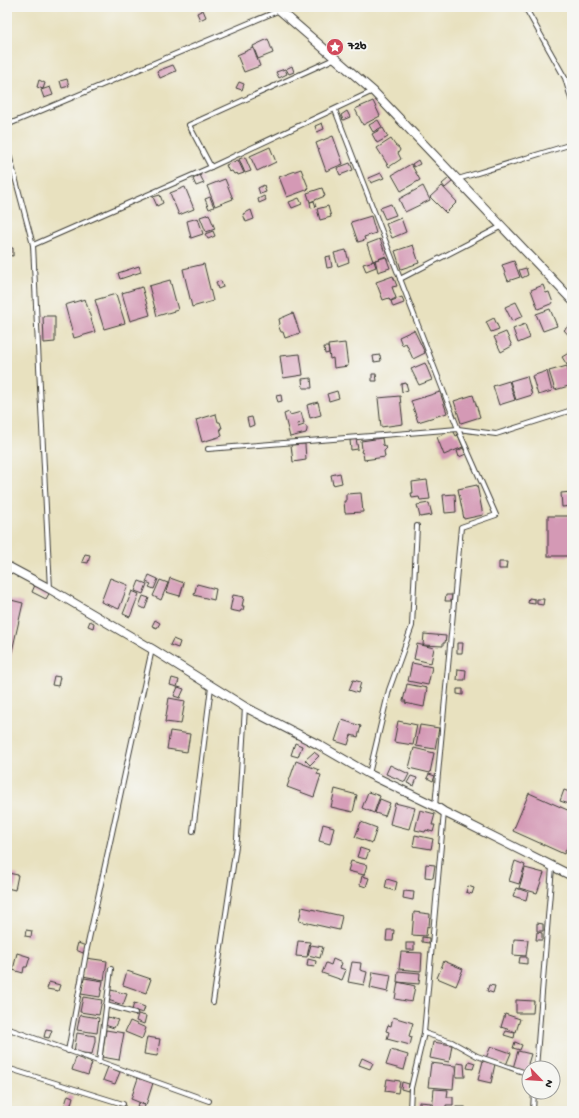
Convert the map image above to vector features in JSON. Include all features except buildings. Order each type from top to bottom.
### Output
[{"type":"street","points":[[278,8],[373,91],[572,300]]},
{"type":"street","points":[[7,566],[50,589],[152,649],[245,707],[319,745],[369,774],[572,876]]},
{"type":"lane","points":[[525,7],[565,78],[572,102]]},
{"type":"lane","points":[[7,125],[278,8]]},
{"type":"lane","points":[[211,167],[189,125],[336,58]]},
{"type":"lane","points":[[33,245],[211,167],[373,91]]},
{"type":"lane","points":[[335,110],[458,429],[496,515],[461,527],[435,806]]},
{"type":"lane","points":[[457,179],[572,144]]},
{"type":"lane","points":[[7,147],[33,245],[50,589]]},
{"type":"lane","points":[[400,279],[502,226]]},
{"type":"lane","points":[[208,449],[458,429],[496,434],[572,410]]},
{"type":"lane","points":[[369,774],[389,690],[412,626],[417,526]]},
{"type":"lane","points":[[68,1051],[86,948],[152,649]]},
{"type":"lane","points":[[193,831],[211,686]]},
{"type":"lane","points":[[213,1002],[237,839],[245,707]]},
{"type":"lane","points":[[410,1111],[411,1088],[424,1033],[444,812]]},
{"type":"lane","points":[[537,1060],[552,867]]},
{"type":"lane","points":[[99,1062],[111,969]]},
{"type":"lane","points":[[106,1005],[134,1013]]},
{"type":"lane","points":[[7,1041],[9,1029],[209,1101]]},
{"type":"lane","points":[[424,1033],[452,1042],[477,1056],[521,1071]]},
{"type":"lane","points":[[7,1068],[123,1104]]},
{"type":"lane","points":[[533,1111],[534,1100]]},
{"type":"place","name":"72b","points":[[335,47]]}]
